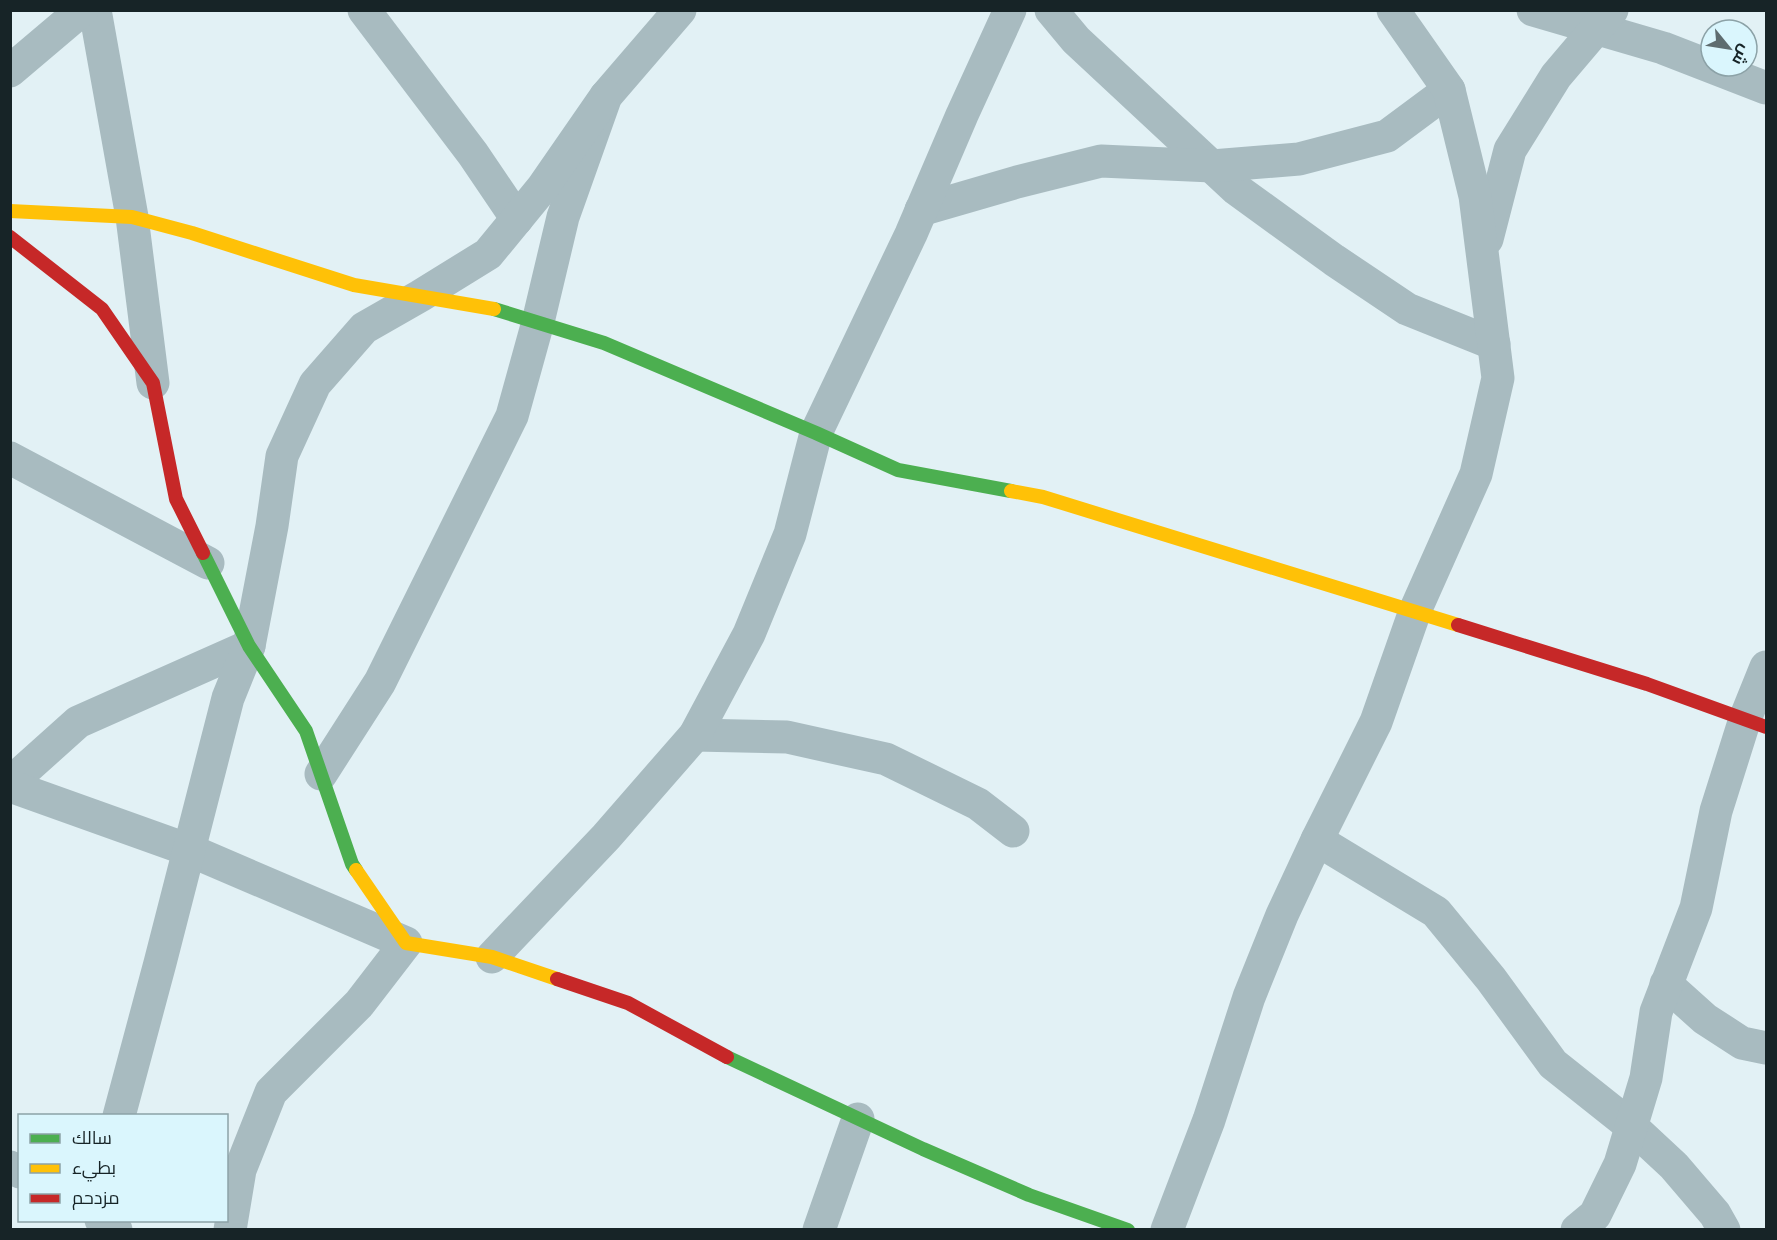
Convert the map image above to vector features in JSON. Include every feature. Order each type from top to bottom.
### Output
[{"type":"street","points":[[10,71],[82,10]]},
{"type":"street","points":[[95,10],[132,216],[153,383],[176,500],[249,646],[306,731],[352,864],[406,943]]},
{"type":"street","points":[[364,10],[473,153],[517,219]]},
{"type":"street","points":[[120,1114],[228,698],[249,646],[272,526],[282,456],[315,384],[364,328],[488,254],[543,187],[606,96],[680,10]]},
{"type":"street","points":[[492,957],[606,837],[695,735],[749,634],[789,534],[816,433],[921,210],[1010,10]]},
{"type":"street","points":[[1051,10],[1076,40],[1236,189],[1334,260],[1407,309],[1494,344]]},
{"type":"street","points":[[1167,1230],[1209,1119],[1250,997],[1282,915],[1376,722],[1415,611],[1476,474],[1498,378],[1475,196],[1449,90],[1393,10]]},
{"type":"street","points":[[1533,10],[1604,19],[1663,48],[1767,88]]},
{"type":"street","points":[[1482,255],[1510,150],[1556,75],[1604,19]]},
{"type":"street","points":[[921,210],[1017,182],[1101,161],[1212,166],[1299,159],[1387,136],[1449,90]]},
{"type":"street","points":[[321,774],[381,682],[512,416],[538,322],[563,217],[606,96]]},
{"type":"street","points":[[10,211],[132,216],[354,285],[501,310],[604,343],[898,470],[1042,497],[1647,684],[1756,723]]},
{"type":"street","points":[[10,237],[102,309],[153,383]]},
{"type":"street","points":[[10,458],[208,563]]},
{"type":"street","points":[[249,646],[78,722],[10,784],[189,849],[406,943],[492,957],[628,1003],[743,1066],[858,1119],[1029,1195],[1128,1230]]},
{"type":"street","points":[[1577,1230],[1595,1215],[1620,1164],[1646,1078],[1656,1012],[1696,908],[1716,811],[1756,723],[1767,667]]},
{"type":"street","points":[[695,735],[787,737],[886,759],[978,804],[1013,831]]},
{"type":"street","points":[[1317,840],[1436,912],[1491,979],[1553,1064],[1631,1126],[1674,1166],[1715,1214],[1724,1230]]},
{"type":"street","points":[[230,1230],[240,1170],[271,1092],[359,1004],[406,943]]},
{"type":"street","points":[[1666,984],[1705,1019],[1742,1043],[1767,1048]]},
{"type":"street","points":[[819,1230],[858,1119]]},
{"type":"street","points":[[103,1222],[116,1230]]},
{"type":"traffic: fast","points":[[494,309],[604,343],[898,470],[1011,491]]},
{"type":"traffic: fast","points":[[203,553],[249,646],[306,731],[356,870]]},
{"type":"traffic: fast","points":[[727,1057],[923,1149],[1029,1195],[1128,1230]]},
{"type":"traffic: slow","points":[[10,211],[132,217],[192,233],[354,285],[494,309]]},
{"type":"traffic: slow","points":[[1011,491],[1043,497],[1458,625]]},
{"type":"traffic: slow","points":[[356,870],[406,943],[492,957],[557,979]]},
{"type":"traffic: jam","points":[[10,237],[102,309],[153,383],[176,499],[203,553]]},
{"type":"traffic: jam","points":[[1458,625],[1647,684],[1766,727]]},
{"type":"traffic: jam","points":[[557,979],[628,1003],[727,1057]]}]
